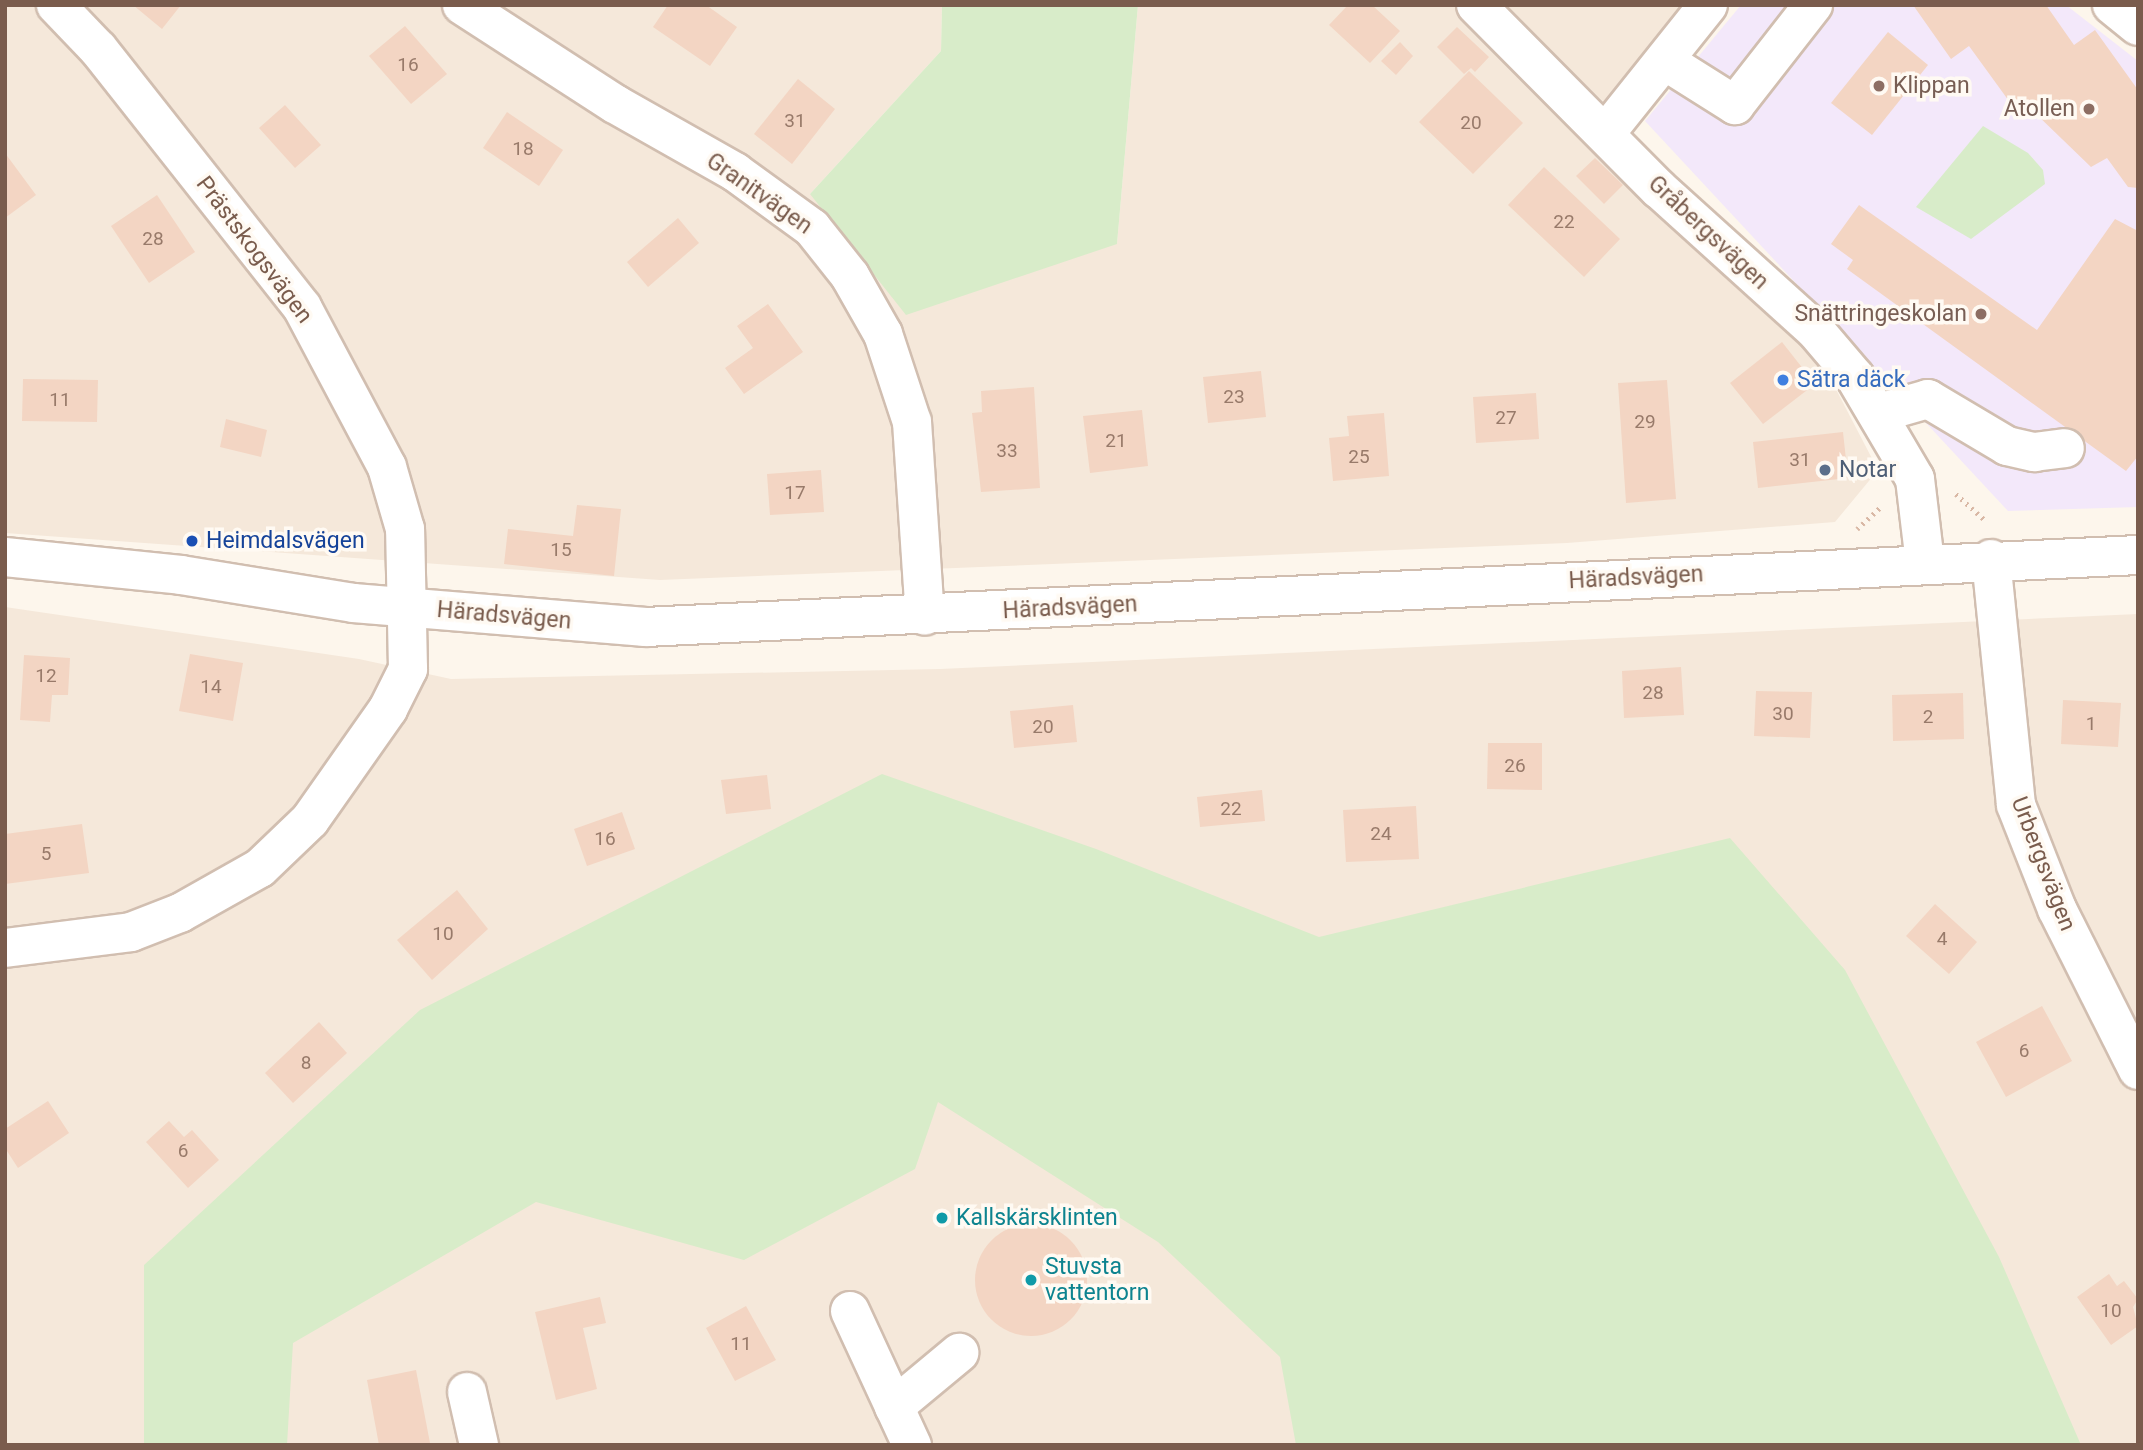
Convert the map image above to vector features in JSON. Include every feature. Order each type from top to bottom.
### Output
[{"type":"street","name":"Prästskogsvägen","points":[[56,5],[98,50],[302,307],[387,467],[405,529],[409,608]]},
{"type":"street","name":"Granitvägen","points":[[463,5],[615,104],[735,172],[812,228],[850,276],[887,343],[912,422],[925,616]]},
{"type":"street","name":"Gråbergsvägen","points":[[1476,5],[1605,134],[1815,330],[1879,413],[1915,479],[1925,563]]},
{"type":"street","points":[[1605,134],[1708,5]]},
{"type":"street","points":[[1665,61],[1735,105],[1813,5]]},
{"type":"street","points":[[2112,5],[2138,26]]},
{"type":"street","points":[[1879,413],[1928,399],[2007,446],[2034,452],[2065,448]]},
{"type":"street","name":"Häradsvägen","points":[[5,557],[181,575],[409,608],[645,627],[925,616],[1925,563],[1992,544],[2138,555]]},
{"type":"street","name":"Urbergsvägen","points":[[1992,544],[2015,805],[2057,909],[2138,1070]]},
{"type":"street","points":[[5,948],[131,932],[180,913],[283,850],[388,709],[408,668],[409,608]]},
{"type":"street","points":[[850,1311],[912,1445]]},
{"type":"street","points":[[894,1407],[959,1353]]},
{"type":"street","points":[[467,1392],[479,1445]]},
{"type":"path","points":[[1853,533],[1888,497],[1916,496],[1947,485],[1992,544]]},
{"type":"shaded area","points":[[5,5],[942,5],[941,51],[810,194],[1117,244],[1138,5],[1457,5],[1815,349],[1878,470],[1835,522],[1567,543],[660,580],[5,533]]},
{"type":"shaded area","points":[[1503,5],[1693,5],[1610,108]]},
{"type":"shaded area","name":"Snättringeskolan","points":[[1741,5],[2066,5],[2138,61],[2138,507],[2008,511],[1645,121]]},
{"type":"shaded area","points":[[5,607],[359,659],[451,679],[940,669],[2138,614],[2138,1445],[5,1445]]},
{"type":"green space","points":[[942,5],[1138,5],[1117,244],[906,315],[810,194],[941,51]]},
{"type":"green space","points":[[1983,126],[2028,153],[2043,170],[2045,184],[1971,239],[1916,207]]},
{"type":"green space","points":[[882,774],[1096,849],[1319,937],[1730,838],[1845,970],[1999,1257],[2081,1445],[1296,1445],[1280,1357],[1158,1242],[938,1102],[915,1169],[744,1260],[536,1202],[293,1343],[287,1445],[144,1445],[144,1265],[420,1010]]},
{"type":"building","points":[[133,5],[181,5],[162,29]]},
{"type":"building","points":[[668,5],[706,5],[737,27],[710,66],[653,27]]},
{"type":"building","points":[[1348,5],[1372,5],[1400,31],[1370,63],[1329,25]]},
{"type":"building","points":[[1913,5],[2046,5],[2074,45],[2095,30],[2138,90],[2138,188],[2128,187],[2107,158],[2091,167],[2033,111],[2022,119],[1969,46],[1951,59]]},
{"type":"building","points":[[405,26],[447,74],[411,104],[369,56]]},
{"type":"building","points":[[1457,27],[1489,57],[1475,72],[1471,68],[1464,74],[1437,47]]},
{"type":"building","points":[[1888,32],[1928,65],[1872,135],[1831,103]]},
{"type":"building","points":[[1400,42],[1413,56],[1396,75],[1381,61]]},
{"type":"building","points":[[1469,71],[1523,123],[1473,174],[1419,122]]},
{"type":"building","points":[[798,79],[835,109],[792,164],[754,134]]},
{"type":"building","points":[[285,105],[321,145],[295,168],[259,128]]},
{"type":"building","points":[[507,112],[563,150],[539,186],[483,148]]},
{"type":"building","points":[[5,153],[36,195],[5,218]]},
{"type":"building","points":[[1595,158],[1623,185],[1604,204],[1576,176]]},
{"type":"building","points":[[1544,167],[1620,239],[1584,277],[1508,205]]},
{"type":"building","points":[[157,195],[195,252],[149,283],[111,226]]},
{"type":"building","points":[[1859,205],[2037,330],[2115,219],[2138,231],[2138,456],[2126,471],[1847,269],[1853,260],[1831,244]]},
{"type":"building","points":[[678,218],[699,243],[648,287],[627,262]]},
{"type":"building","points":[[768,304],[803,352],[744,394],[725,368],[753,348],[737,326]]},
{"type":"building","points":[[1782,342],[1815,384],[1763,424],[1730,383]]},
{"type":"building","points":[[1261,371],[1266,417],[1208,423],[1203,377]]},
{"type":"building","points":[[23,379],[98,380],[97,422],[22,421]]},
{"type":"building","points":[[1667,380],[1676,499],[1626,503],[1618,383]]},
{"type":"building","points":[[1034,387],[1040,488],[981,492],[972,413],[982,412],[981,391]]},
{"type":"building","points":[[1536,393],[1539,439],[1476,443],[1473,397]]},
{"type":"building","points":[[1142,410],[1148,466],[1090,473],[1083,416]]},
{"type":"building","points":[[1384,413],[1389,476],[1333,481],[1329,438],[1349,436],[1347,416]]},
{"type":"building","points":[[226,419],[267,430],[261,457],[220,447]]},
{"type":"building","points":[[1843,432],[1848,478],[1758,488],[1753,442]]},
{"type":"building","points":[[821,470],[824,512],[770,515],[767,474]]},
{"type":"building","points":[[577,505],[621,509],[614,576],[504,564],[508,529],[573,536]]},
{"type":"building","points":[[190,654],[243,663],[233,721],[179,711]]},
{"type":"building","points":[[24,655],[70,658],[68,695],[52,695],[50,722],[20,720]]},
{"type":"building","points":[[1681,667],[1684,715],[1624,718],[1622,671]]},
{"type":"building","points":[[1756,691],[1812,692],[1810,738],[1754,736]]},
{"type":"building","points":[[1963,693],[1964,739],[1893,741],[1892,695]]},
{"type":"building","points":[[2063,700],[2121,703],[2118,747],[2061,744]]},
{"type":"building","points":[[1073,705],[1077,742],[1014,748],[1010,711]]},
{"type":"building","points":[[1488,743],[1542,743],[1542,790],[1487,789]]},
{"type":"building","points":[[767,775],[771,809],[726,814],[721,780]]},
{"type":"building","points":[[1262,790],[1265,821],[1200,827],[1197,797]]},
{"type":"building","points":[[1416,806],[1419,859],[1346,862],[1343,810]]},
{"type":"building","points":[[622,812],[635,849],[587,866],[574,829]]},
{"type":"building","points":[[82,824],[89,873],[5,884],[5,834]]},
{"type":"building","points":[[457,890],[488,929],[432,980],[397,940]]},
{"type":"building","points":[[1935,904],[1977,942],[1949,974],[1906,936]]},
{"type":"building","points":[[2042,1006],[2072,1061],[2006,1097],[1976,1042]]},
{"type":"building","points":[[319,1022],[347,1053],[293,1103],[265,1073]]},
{"type":"building","points":[[48,1101],[69,1133],[18,1168],[5,1148],[5,1129]]},
{"type":"building","points":[[169,1121],[184,1137],[192,1130],[219,1160],[188,1188],[146,1142]]},
{"type":"building","name":"Stuvsta vattentorn","points":[[1031,1224],[1052,1229],[1070,1241],[1082,1259],[1087,1280],[1082,1301],[1070,1319],[1052,1331],[1031,1336],[1010,1331],[992,1319],[980,1301],[975,1280],[980,1259],[992,1241],[1010,1229]]},
{"type":"building","points":[[2109,1274],[2117,1286],[2124,1281],[2138,1299],[2133,1307],[2138,1326],[2111,1345],[2077,1297]]},
{"type":"building","points":[[600,1297],[606,1323],[583,1328],[597,1389],[556,1400],[535,1312]]},
{"type":"building","points":[[746,1306],[776,1360],[735,1381],[706,1328]]},
{"type":"building","points":[[416,1370],[430,1443],[379,1445],[367,1380]]},
{"type":"place","name":"Klippan","points":[[1879,86]]},
{"type":"place","name":"Atollen","points":[[2089,109]]},
{"type":"place","name":"Snättringeskolan","points":[[1981,314]]},
{"type":"place","name":"Sätra däck","points":[[1783,380]]},
{"type":"place","name":"Notar","points":[[1825,470]]},
{"type":"place","name":"Heimdalsvägen","points":[[192,541]]},
{"type":"place","name":"Kallskärsklinten","points":[[942,1218]]},
{"type":"place","name":"Stuvsta vattentorn","points":[[1031,1280]]}]
